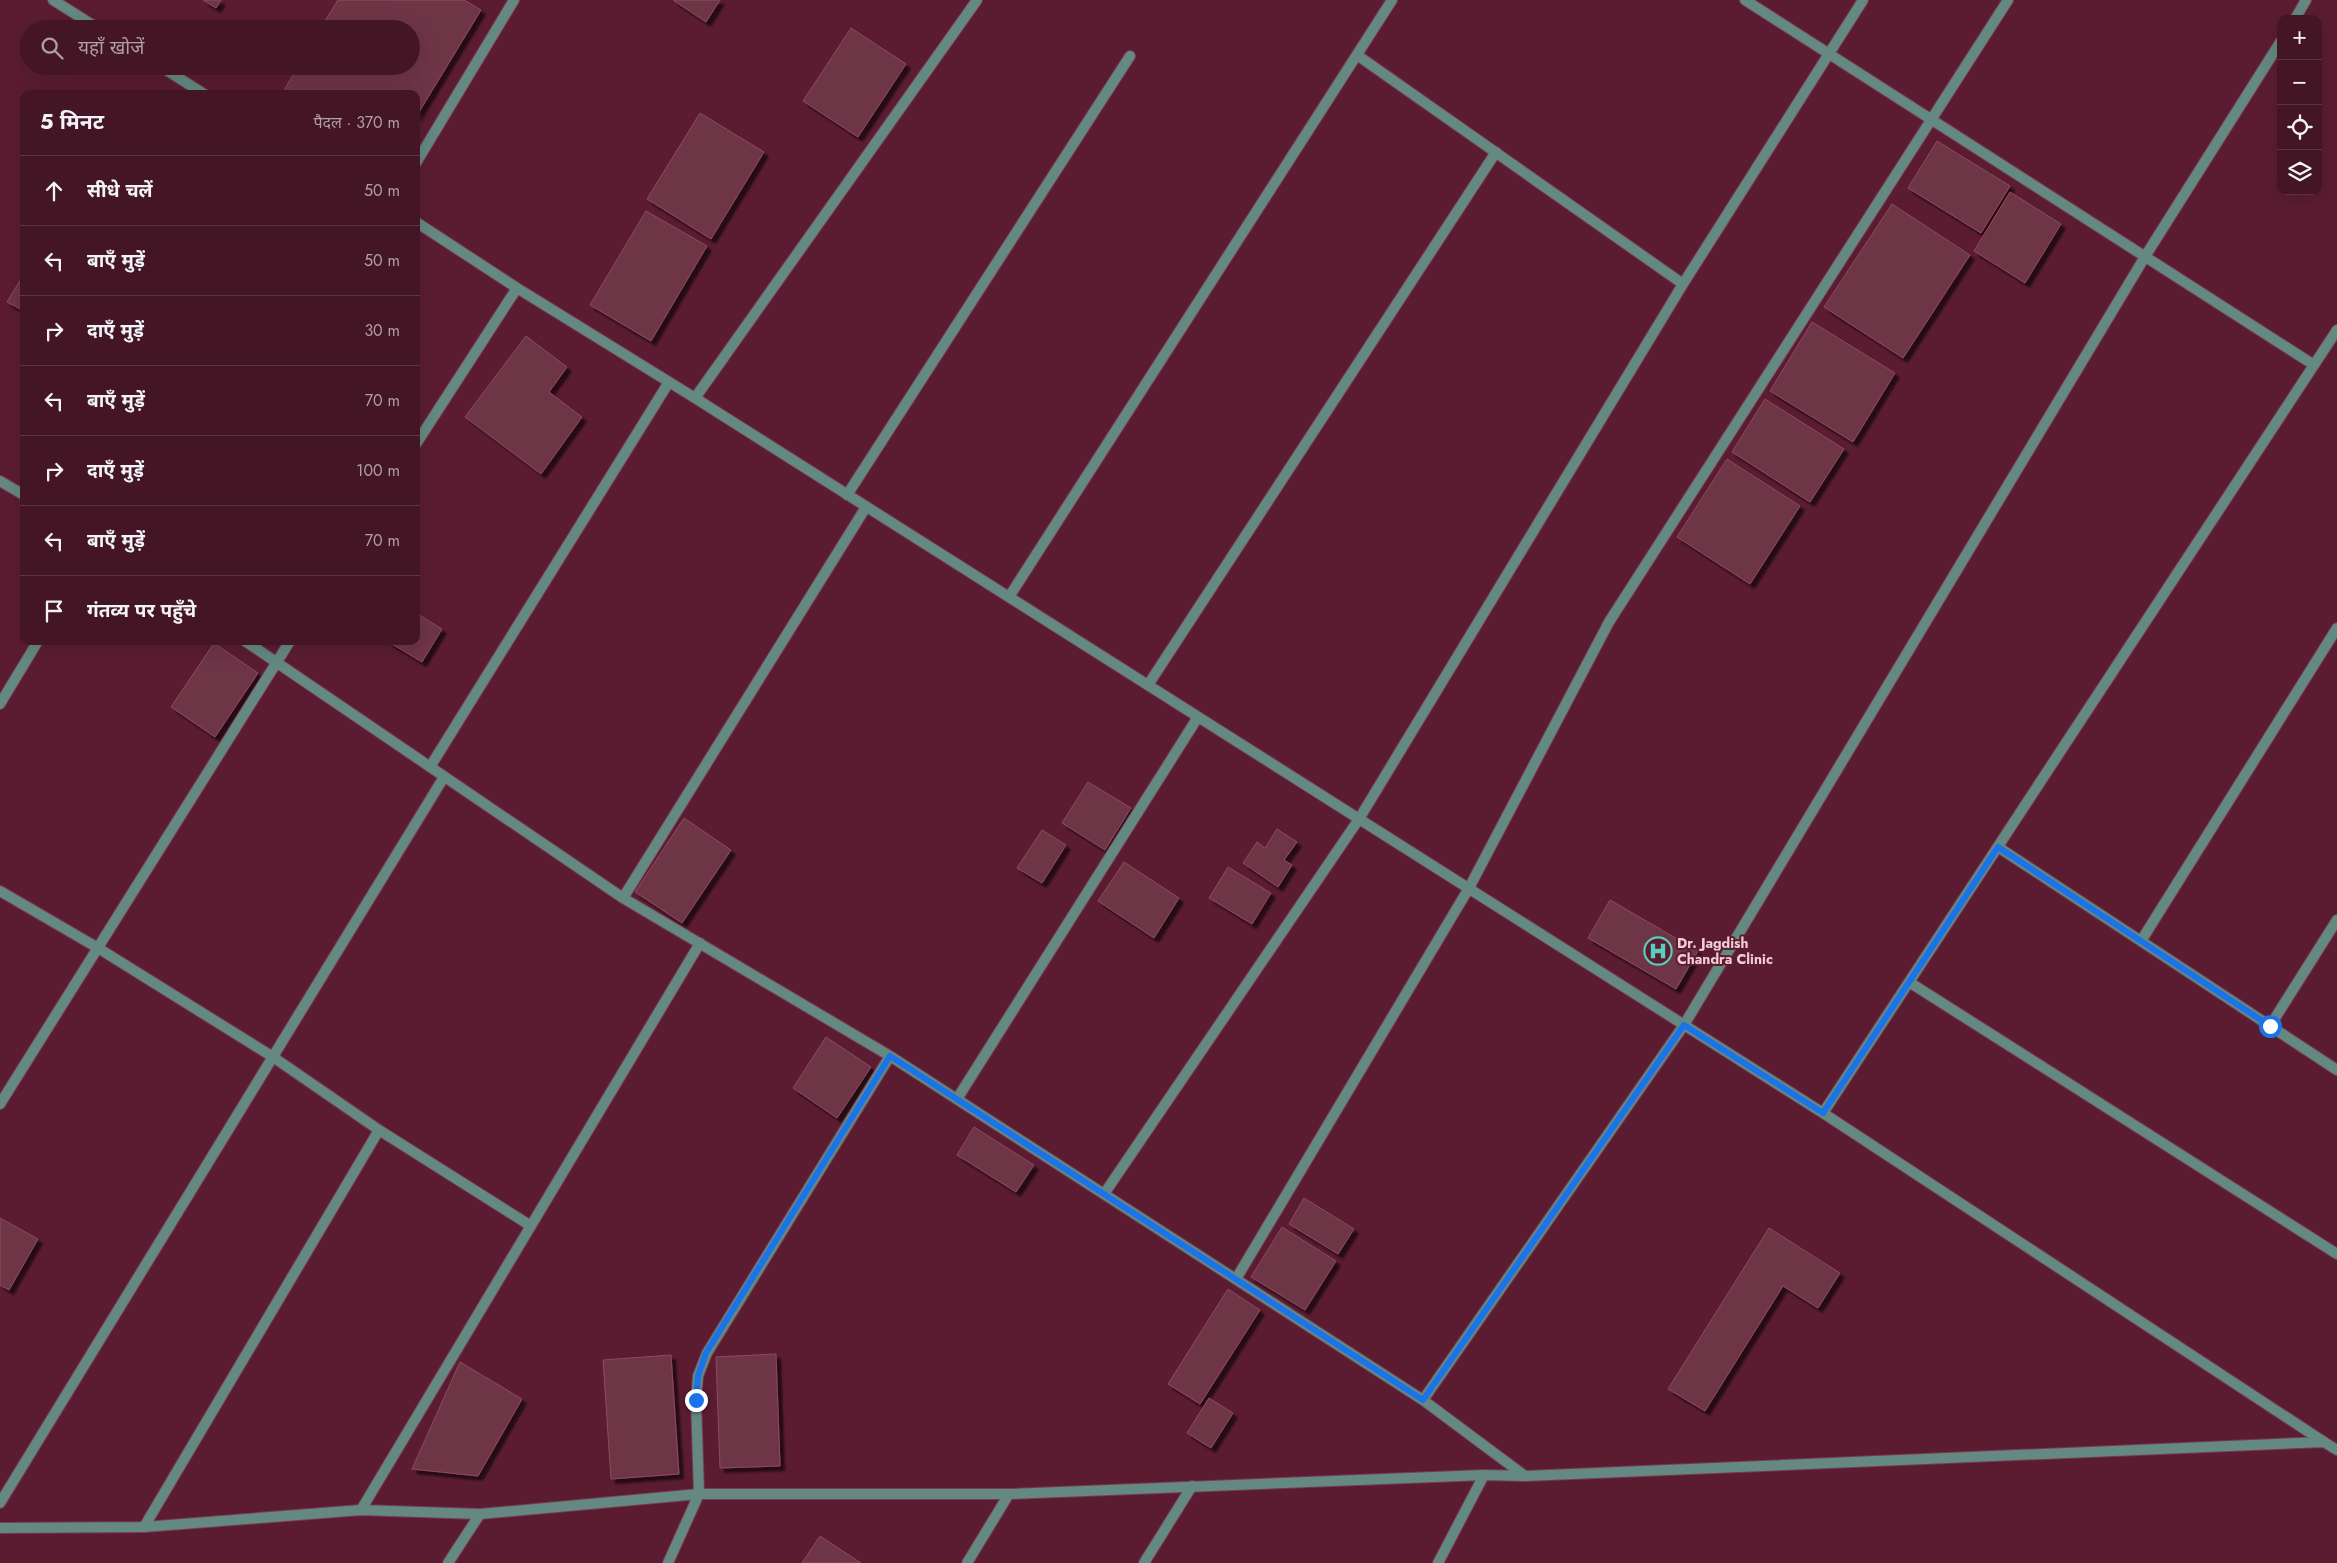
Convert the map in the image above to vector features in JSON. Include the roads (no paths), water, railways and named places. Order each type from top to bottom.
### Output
[{"type":"street","points":[[53,0],[85,20]]},
{"type":"street","points":[[420,156],[514,0]]},
{"type":"street","points":[[695,398],[976,0]]},
{"type":"street","points":[[1009,597],[1392,0]]},
{"type":"street","points":[[1745,0],[2314,365]]},
{"type":"street","points":[[1104,1194],[1359,819],[1683,284],[1863,0]]},
{"type":"street","points":[[1236,1279],[1469,888],[1608,622],[2008,0]]},
{"type":"street","points":[[2297,15],[2306,0]]},
{"type":"street","points":[[1423,1400],[1684,1025],[2146,256],[2277,47]]},
{"type":"street","points":[[1357,54],[1683,284]]},
{"type":"street","points":[[847,495],[1130,56]]},
{"type":"street","points":[[174,75],[198,90]]},
{"type":"street","points":[[1148,685],[1496,152]]},
{"type":"street","points":[[420,225],[517,288],[695,398],[1823,1113],[2337,1450]]},
{"type":"street","points":[[420,438],[517,288]]},
{"type":"street","points":[[1823,1113],[2337,330]]},
{"type":"street","points":[[430,767],[669,382]]},
{"type":"street","points":[[0,481],[20,493]]},
{"type":"street","points":[[623,898],[866,507]]},
{"type":"street","points":[[2141,941],[2337,628]]},
{"type":"street","points":[[0,704],[36,645]]},
{"type":"street","points":[[250,645],[623,898],[890,1056],[958,1099],[1423,1400],[1525,1476]]},
{"type":"street","points":[[0,1104],[287,645]]},
{"type":"street","points":[[958,1099],[1198,717]]},
{"type":"street","points":[[0,1503],[444,777]]},
{"type":"street","points":[[1998,847],[2337,1070]]},
{"type":"street","points":[[0,891],[98,948],[273,1057],[379,1130],[531,1226]]},
{"type":"street","points":[[2270,1026],[2336,925]]},
{"type":"street","points":[[361,1510],[700,943]]},
{"type":"street","points":[[1909,982],[2337,1254]]},
{"type":"street","points":[[668,1563],[698,1494],[696,1400],[698,1376],[706,1353],[890,1056]]},
{"type":"street","points":[[144,1528],[379,1130]]},
{"type":"street","points":[[0,1528],[144,1528],[361,1510],[480,1514],[698,1494],[1009,1494],[1484,1475],[1525,1476],[2324,1442]]},
{"type":"street","points":[[1438,1563],[1484,1475]]},
{"type":"street","points":[[1144,1563],[1192,1486]]},
{"type":"street","points":[[968,1563],[1009,1494]]},
{"type":"street","points":[[448,1563],[480,1514]]},
{"type":"place","name":"Dr. Jagdish Chandra Clinic","points":[[1658,951]]}]
